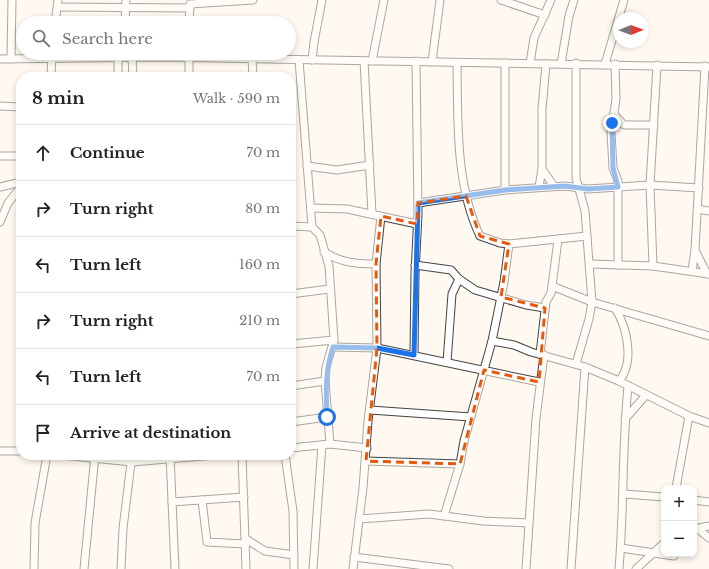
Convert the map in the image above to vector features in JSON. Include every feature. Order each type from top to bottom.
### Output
[{"type":"street","points":[[11,59],[12,0]]},
{"type":"street","points":[[126,0],[126,16]]},
{"type":"street","points":[[56,16],[58,4],[126,9],[253,0]]},
{"type":"street","points":[[312,60],[322,0]]},
{"type":"street","points":[[372,61],[384,0]]},
{"type":"street","points":[[432,62],[440,0]]},
{"type":"street","points":[[501,0],[545,15]]},
{"type":"street","points":[[530,63],[534,38],[551,0]]},
{"type":"street","points":[[561,64],[569,16],[574,0]]},
{"type":"street","points":[[605,64],[624,0]]},
{"type":"street","points":[[189,16],[190,4]]},
{"type":"street","points":[[0,59],[16,59]]},
{"type":"street","points":[[51,72],[52,60]]},
{"type":"street","points":[[119,72],[121,60]]},
{"type":"street","points":[[132,60],[133,72]]},
{"type":"street","points":[[188,60],[189,72]]},
{"type":"street","points":[[252,60],[253,72]]},
{"type":"street","points":[[296,60],[707,66],[698,188],[698,209],[692,271]]},
{"type":"street","points":[[299,60],[312,227],[320,235],[329,266],[333,343],[326,367],[325,381],[330,444]]},
{"type":"street","points":[[364,60],[372,214]]},
{"type":"street","points":[[414,355],[415,265],[418,203],[416,61]]},
{"type":"street","points":[[457,63],[458,126],[466,196],[480,236],[500,243],[509,244],[587,236]]},
{"type":"street","points":[[504,63],[505,190]]},
{"type":"street","points":[[539,187],[542,169],[542,130],[546,64]]},
{"type":"street","points":[[576,64],[576,178],[582,198],[587,236],[592,302],[589,319],[576,364]]},
{"type":"street","points":[[615,64],[616,99],[611,132],[613,168],[618,187],[618,265]]},
{"type":"street","points":[[653,266],[650,186],[657,65]]},
{"type":"street","points":[[0,106],[16,107]]},
{"type":"street","points":[[614,114],[624,125],[654,125]]},
{"type":"street","points":[[0,156],[16,156]]},
{"type":"street","points":[[307,166],[337,170],[370,165]]},
{"type":"street","points":[[542,169],[554,186]]},
{"type":"street","points":[[565,186],[576,178]]},
{"type":"street","points":[[0,187],[16,183]]},
{"type":"street","points":[[418,203],[505,190],[554,186],[565,186],[579,189],[650,186],[698,188]]},
{"type":"street","points":[[582,198],[588,189]]},
{"type":"street","points":[[0,222],[8,203],[16,193]]},
{"type":"street","points":[[311,208],[340,208],[417,224]]},
{"type":"street","points":[[698,209],[709,211]]},
{"type":"street","points":[[353,569],[366,461],[377,348],[376,264],[381,216]]},
{"type":"street","points":[[296,226],[312,227]]},
{"type":"street","points":[[526,569],[528,523],[545,308],[546,302],[551,293],[558,240]]},
{"type":"street","points":[[444,516],[460,464],[471,417],[492,342],[509,244]]},
{"type":"street","points":[[695,250],[708,274]]},
{"type":"street","points":[[324,252],[336,260],[353,264],[376,264]]},
{"type":"street","points":[[590,264],[653,266],[708,274]]},
{"type":"street","points":[[415,265],[451,270],[459,279],[475,290],[526,305],[545,308]]},
{"type":"street","points":[[447,362],[452,294],[459,279]]},
{"type":"street","points":[[552,286],[592,302],[709,336]]},
{"type":"street","points":[[296,293],[329,289]]},
{"type":"street","points":[[615,308],[624,324],[627,343],[625,371],[619,381]]},
{"type":"street","points":[[492,342],[514,345],[585,367],[619,381],[689,416],[709,423]]},
{"type":"street","points":[[296,344],[333,343],[377,348],[539,382]]},
{"type":"street","points":[[571,569],[585,367]]},
{"type":"street","points":[[296,385],[325,381]]},
{"type":"street","points":[[619,569],[624,494],[625,419],[628,386]]},
{"type":"street","points":[[625,419],[646,395]]},
{"type":"street","points":[[370,410],[471,417]]},
{"type":"street","points":[[677,485],[689,416]]},
{"type":"street","points":[[296,421],[327,417]]},
{"type":"street","points":[[296,448],[330,444],[367,448]]},
{"type":"street","points":[[313,569],[322,445]]},
{"type":"street","points":[[0,451],[16,451]]},
{"type":"street","points":[[34,569],[35,523],[46,460]]},
{"type":"street","points":[[84,569],[95,460]]},
{"type":"street","points":[[121,569],[123,528],[132,460]]},
{"type":"street","points":[[170,460],[175,569]]},
{"type":"street","points":[[242,460],[246,569]]},
{"type":"street","points":[[287,460],[293,511],[294,569]]},
{"type":"street","points":[[366,461],[460,464]]},
{"type":"street","points":[[624,494],[661,497]]},
{"type":"street","points":[[172,502],[244,497]]},
{"type":"street","points":[[202,500],[207,542],[246,541],[265,551],[294,555]]},
{"type":"street","points":[[697,500],[709,502]]},
{"type":"street","points":[[359,519],[413,514],[528,523]]},
{"type":"street","points":[[697,529],[709,526]]},
{"type":"street","points":[[697,530],[709,538]]},
{"type":"street","points":[[636,569],[661,546]]},
{"type":"street","points":[[621,548],[661,554]]},
{"type":"street","points":[[354,557],[449,569]]},
{"type":"highlighted area","points":[[466,196],[480,236],[509,244],[501,297],[545,308],[539,382],[484,370],[460,464],[366,461],[377,348],[376,264],[381,216],[417,224],[418,203]]},
{"type":"route","points":[[327,417],[325,381],[326,367],[333,347],[377,348],[414,355],[418,203],[505,190],[565,186],[579,189],[618,187],[618,181],[613,168],[612,123]]}]
